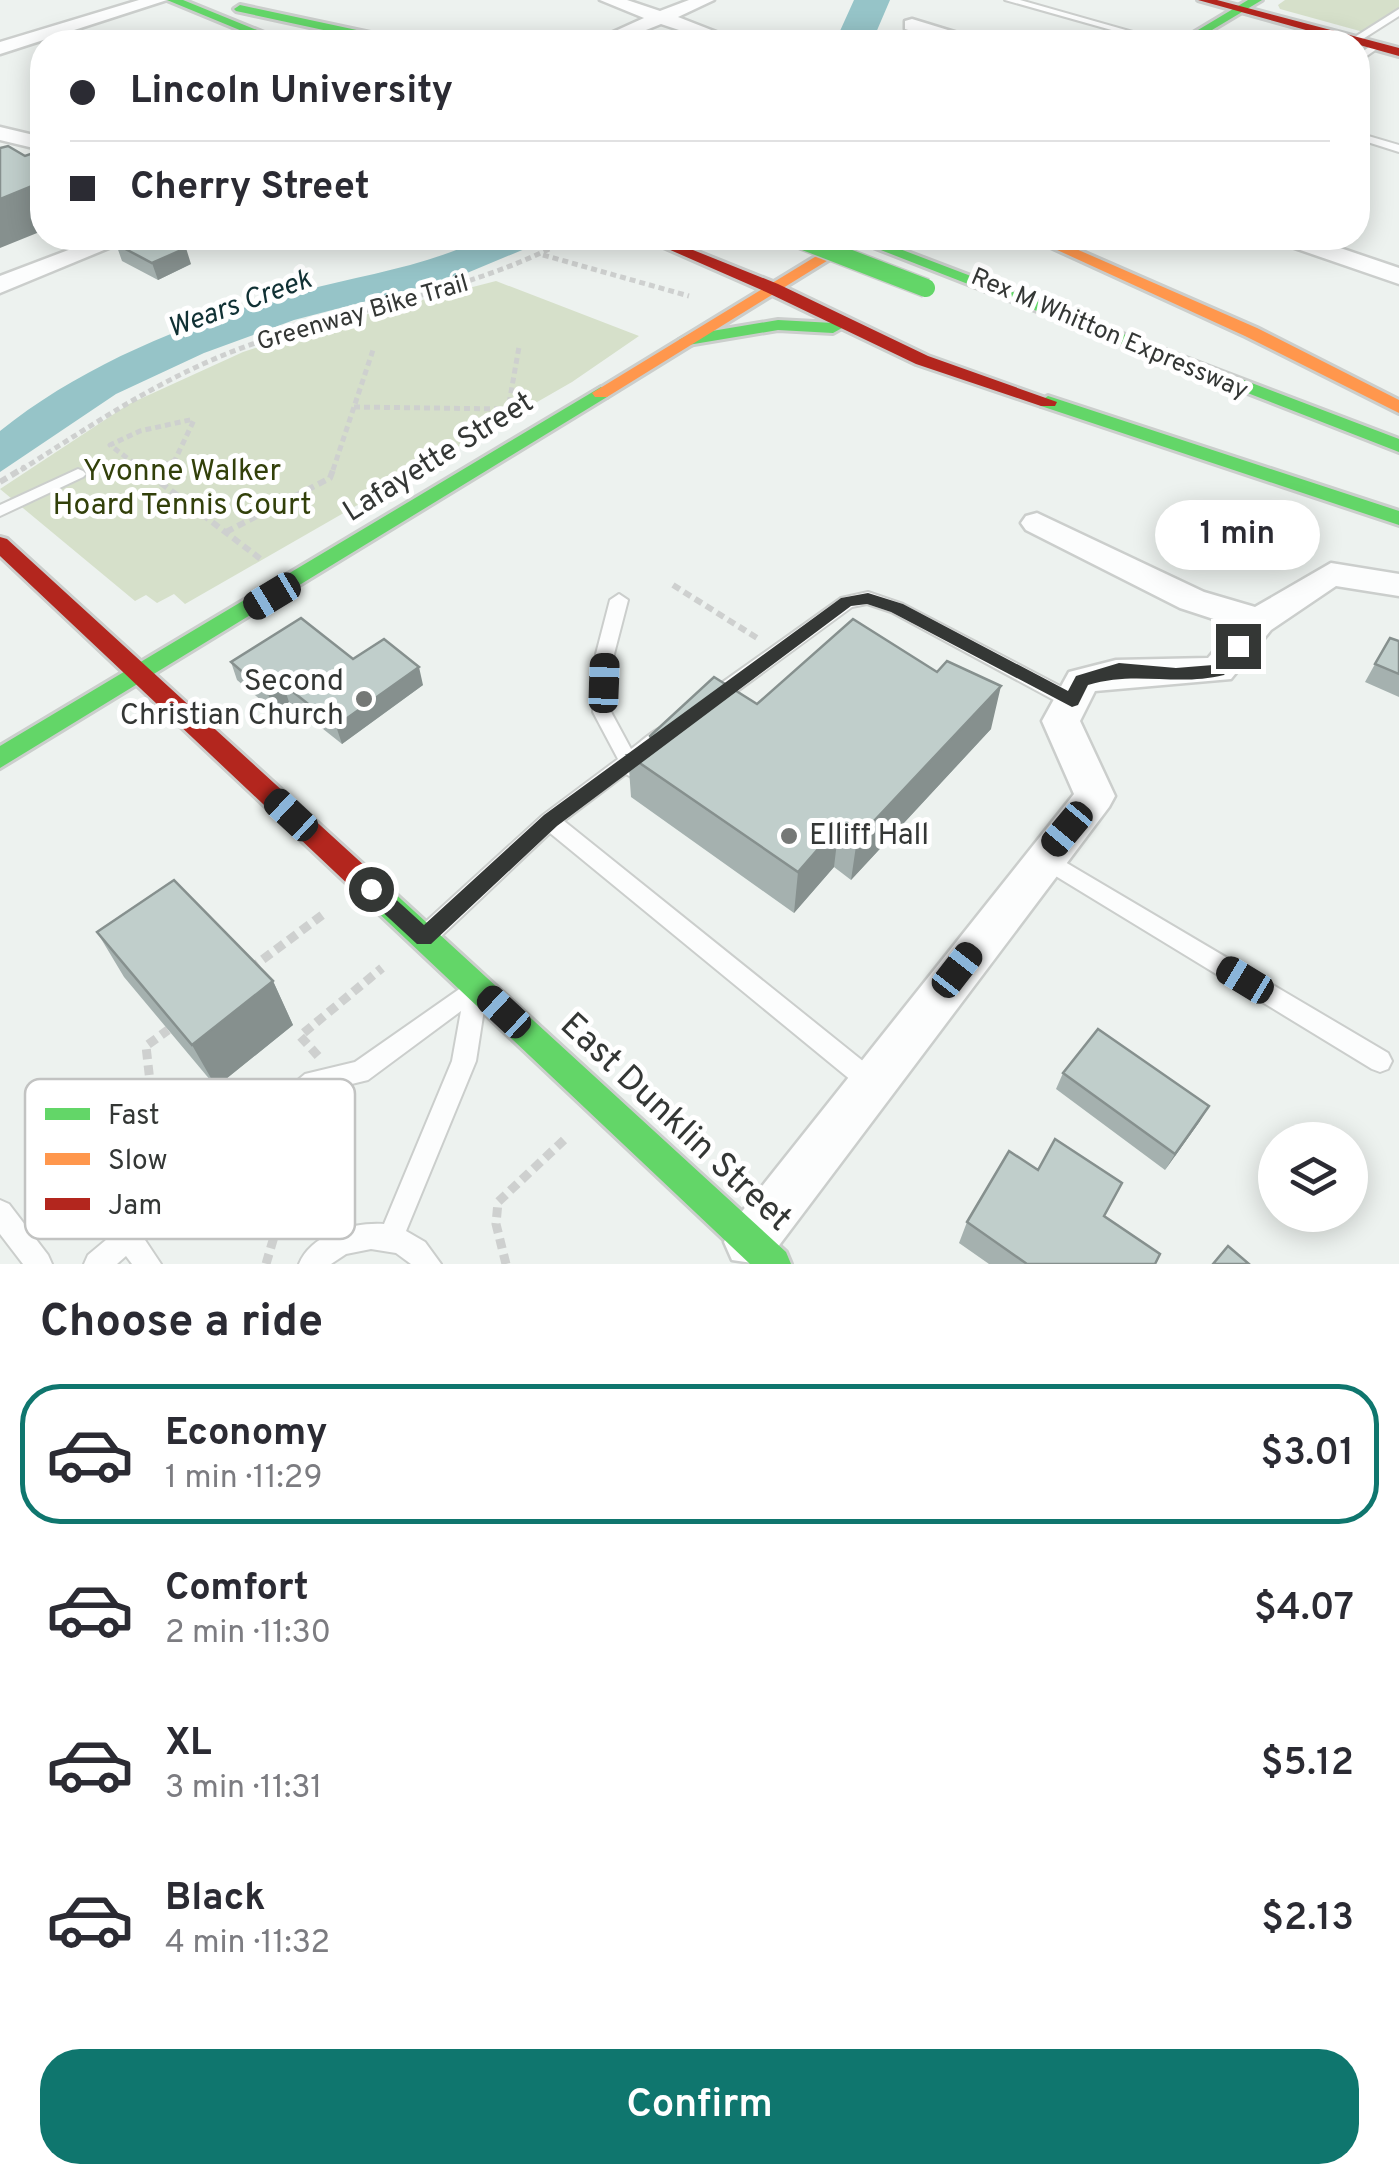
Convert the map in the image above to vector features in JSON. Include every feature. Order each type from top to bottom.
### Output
[{"type":"main road","points":[[173,0],[249,30]]},
{"type":"main road","points":[[1204,0],[1248,5],[1315,30]]},
{"type":"main road","points":[[229,4],[299,30]]},
{"type":"main road","points":[[229,4],[342,30]]},
{"type":"main road","points":[[1205,30],[1248,5]]},
{"type":"main road","points":[[1370,49],[1399,52]]},
{"type":"main road","points":[[670,250],[699,271],[699,294],[688,340],[755,325],[807,323],[862,334]]},
{"type":"main road","points":[[681,250],[772,288],[862,334],[975,378],[1399,518]]},
{"type":"main road","name":"Rex M Whitton Expressway","points":[[827,250],[981,311]]},
{"type":"main road","name":"Lafayette Street","points":[[0,758],[837,250]]},
{"type":"main road","name":"Rex M Whitton Expressway","points":[[890,250],[1399,446]]},
{"type":"main road","points":[[1068,250],[1251,332],[1399,408]]},
{"type":"main road","name":"East Dunklin Street","points":[[0,544],[762,1253]]},
{"type":"street","points":[[59,30],[158,0]]},
{"type":"street","points":[[610,0],[696,30]]},
{"type":"street","points":[[630,30],[705,0]]},
{"type":"street","points":[[912,25],[928,30]]},
{"type":"street","points":[[0,48],[30,39]]},
{"type":"street","points":[[0,133],[30,141]]},
{"type":"street","points":[[0,285],[91,250]]},
{"type":"street","points":[[1324,250],[1399,276]]},
{"type":"street","points":[[1038,523],[1192,600],[1259,620]]},
{"type":"street","points":[[762,1253],[871,1082],[1095,796],[1061,721],[1082,681],[1119,670],[1176,674],[1218,670],[1259,620],[1331,574],[1399,585]]},
{"type":"lane","points":[[1010,0],[1119,30]]},
{"type":"lane","points":[[1370,41],[1399,12]]},
{"type":"lane","points":[[1370,140],[1399,149]]},
{"type":"lane","points":[[0,511],[78,474]]},
{"type":"lane","points":[[424,938],[550,820],[846,602],[868,598],[897,608],[1072,701]]},
{"type":"lane","points":[[619,600],[605,654],[602,712],[642,787]]},
{"type":"lane","points":[[550,820],[871,1082]]},
{"type":"lane","points":[[1043,858],[1380,1061]]},
{"type":"lane","points":[[328,1079],[360,1072],[476,986]]},
{"type":"lane","points":[[391,1237],[464,1061],[476,986]]},
{"type":"lane","points":[[0,1213],[39,1264]]},
{"type":"lane","points":[[355,1238],[391,1237],[410,1244],[428,1264]]},
{"type":"lane","points":[[97,1264],[127,1239]]},
{"type":"lane","points":[[129,1239],[148,1264]]},
{"type":"lane","points":[[312,1264],[340,1243],[353,1239]]},
{"type":"path","name":"Greenway Bike Trail","points":[[0,482],[42,460],[136,395],[246,346],[318,322],[480,281],[550,250]]},
{"type":"path","points":[[543,254],[699,294]]},
{"type":"path","points":[[226,532],[330,478],[374,347]]},
{"type":"path","points":[[354,407],[508,408],[519,347]]},
{"type":"path","points":[[147,473],[175,460],[194,419],[140,431],[110,445],[147,473],[226,532],[268,564]]},
{"type":"path","points":[[674,585],[757,638]]},
{"type":"path","points":[[245,972],[325,912]]},
{"type":"path","points":[[338,1077],[300,1036],[382,968]]},
{"type":"path","points":[[150,1079],[146,1046],[168,1030]]},
{"type":"path","points":[[506,1264],[496,1224],[498,1202],[515,1181],[564,1140]]},
{"type":"path","points":[[266,1264],[273,1239]]},
{"type":"green space","points":[[1285,0],[1399,0],[1399,11],[1370,31],[1280,9],[1278,5]]},
{"type":"green space","name":"Yvonne Walker Hoard Tennis Court","points":[[496,281],[639,336],[572,382],[185,604],[174,594],[157,603],[146,595],[135,601],[0,489],[129,404],[243,352],[333,323]]},
{"type":"water","points":[[854,0],[890,0],[877,30],[840,30]]},
{"type":"water","points":[[456,250],[522,250],[455,278],[294,320],[204,353],[116,394],[0,472],[0,431],[68,384],[105,364],[182,329],[262,302]]},
{"type":"building","points":[[8,146],[25,156],[30,154],[30,187],[0,199],[0,148]]},
{"type":"building","points":[[127,250],[181,250],[152,263]]},
{"type":"building","points":[[301,618],[353,659],[384,639],[419,667],[336,726],[283,684],[268,694],[231,662]]},
{"type":"building","points":[[853,619],[937,672],[947,661],[1001,686],[857,839],[839,825],[798,872],[628,755],[650,752],[654,743],[650,736],[714,677],[757,704]]},
{"type":"building","points":[[1390,638],[1399,641],[1399,674],[1375,664]]},
{"type":"building","points":[[174,880],[273,981],[192,1045],[97,932]]},
{"type":"building","points":[[1098,1029],[1209,1106],[1175,1154],[1063,1073]]},
{"type":"building","points":[[1055,1139],[1122,1183],[1104,1216],[1160,1254],[1155,1264],[1027,1264],[967,1222],[1009,1151],[1038,1170]]},
{"type":"building","points":[[1228,1246],[1249,1264],[1213,1264]]},
{"type":"traffic: fast","points":[[173,0],[250,30]]},
{"type":"traffic: fast","points":[[1205,30],[1256,0]]},
{"type":"traffic: fast","points":[[240,9],[338,30]]},
{"type":"traffic: fast","points":[[827,250],[926,288]]},
{"type":"traffic: fast","points":[[889,250],[1399,446]]},
{"type":"traffic: fast","points":[[688,340],[778,325],[833,328]]},
{"type":"traffic: fast","points":[[0,758],[601,393]]},
{"type":"traffic: fast","points":[[1048,402],[1399,518]]},
{"type":"traffic: fast","points":[[380,897],[774,1264]]},
{"type":"traffic: slow","points":[[601,393],[836,250]]},
{"type":"traffic: slow","points":[[1066,250],[1251,332],[1399,407]]},
{"type":"traffic: jam","points":[[1204,0],[1316,30]]},
{"type":"traffic: jam","points":[[1370,44],[1399,52]]},
{"type":"traffic: jam","points":[[680,250],[772,288],[922,360],[1048,402]]},
{"type":"traffic: jam","points":[[0,544],[380,897]]},
{"type":"place","name":"Second Christian Church","points":[[364,699]]},
{"type":"place","name":"Elliff Hall","points":[[789,836]]},
{"type":"route","points":[[371,889],[424,938],[550,820],[846,602],[868,598],[897,608],[1072,701],[1082,681],[1119,670],[1176,674],[1218,670],[1238,646]]},
{"type":"water label","name":"Wears Creek","points":[[240,305]]}]
